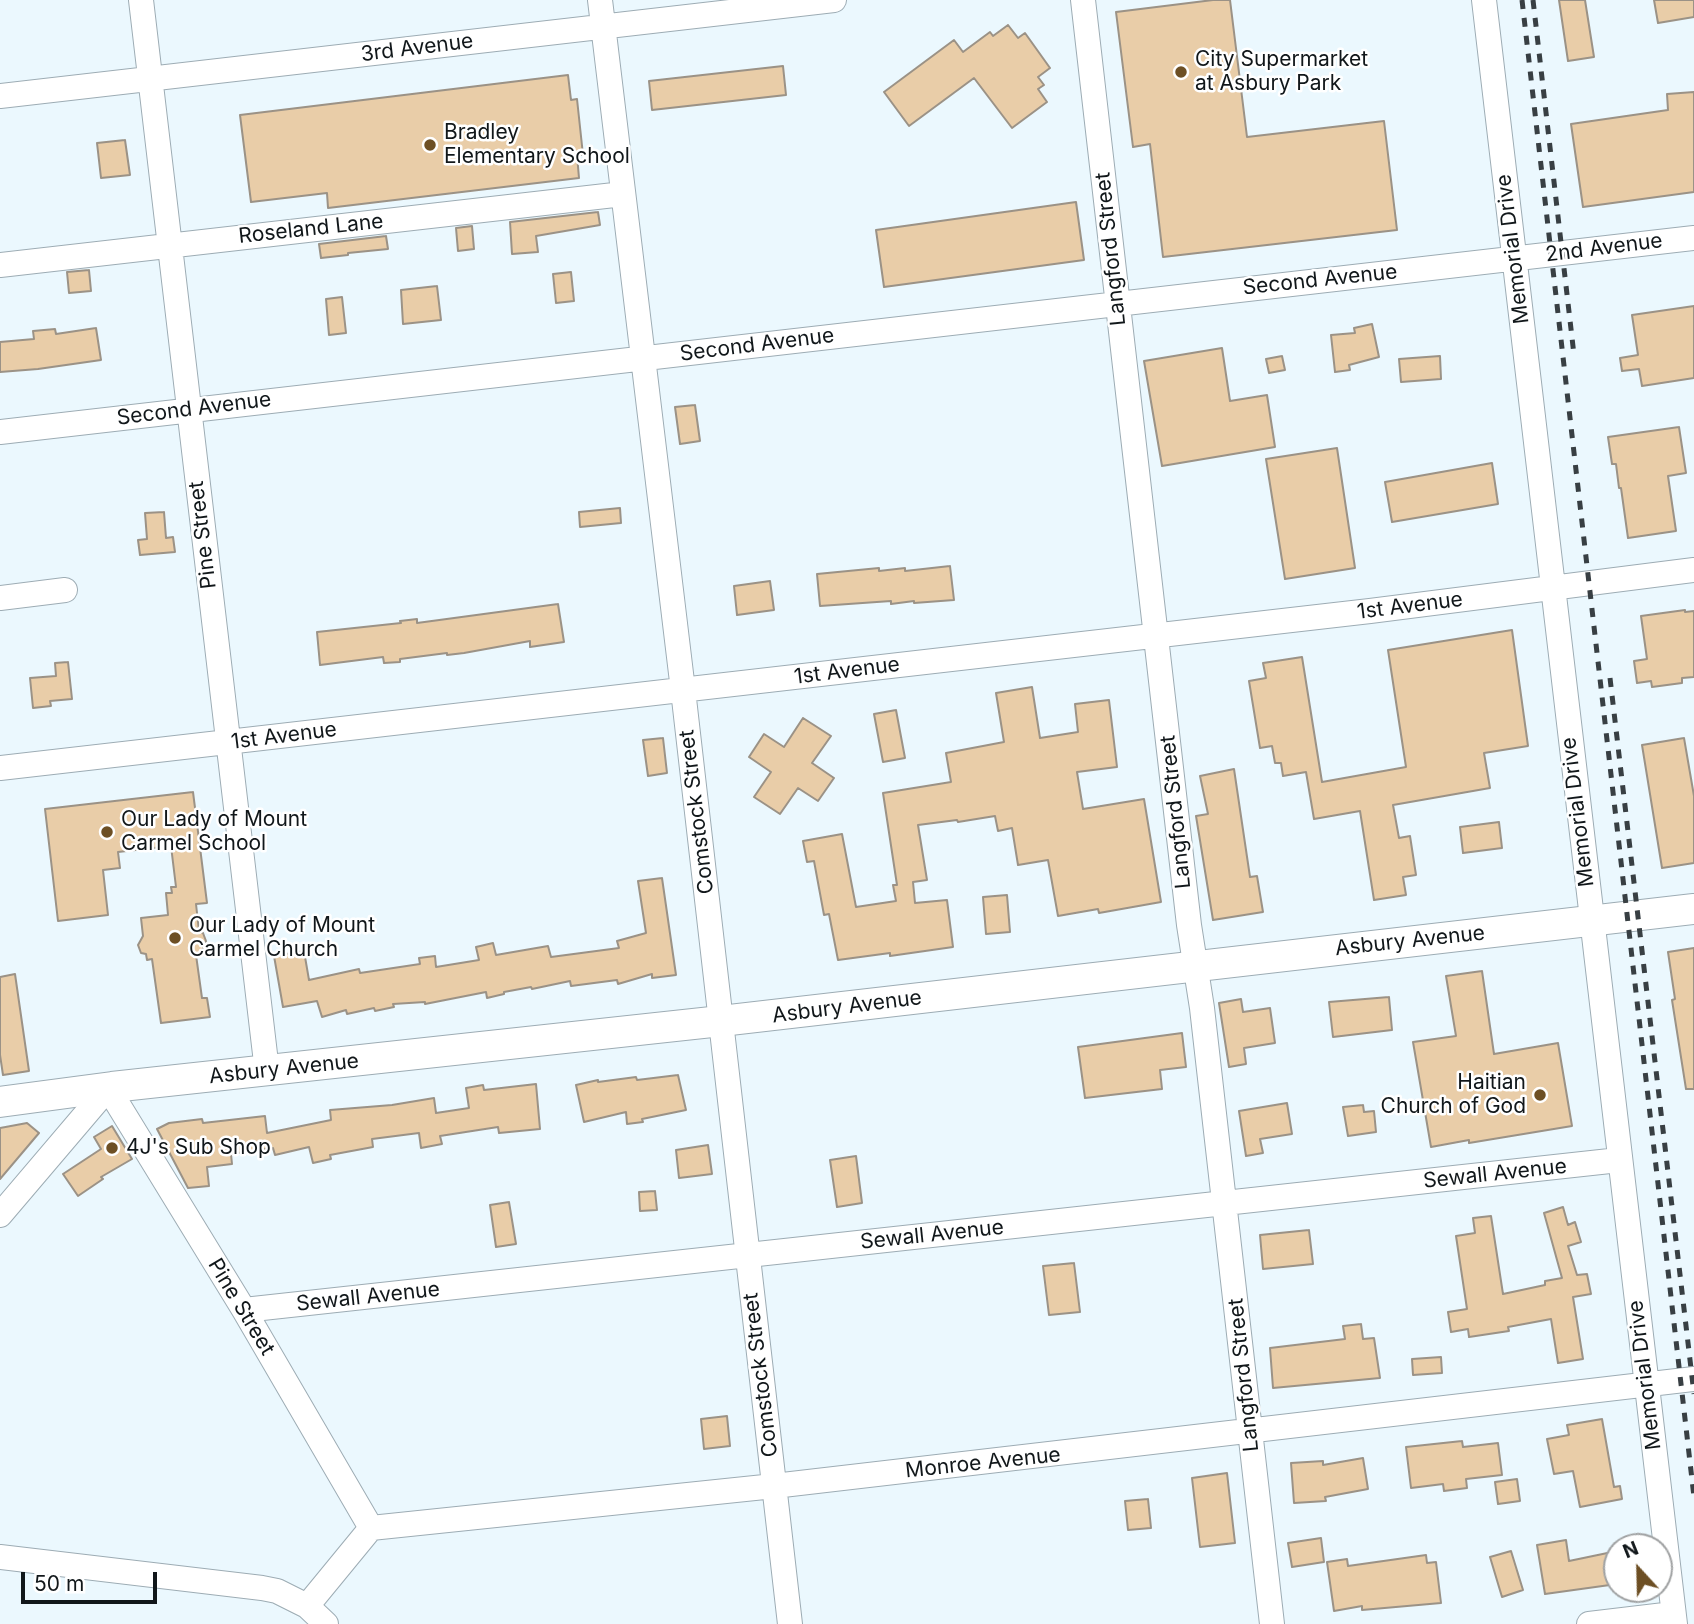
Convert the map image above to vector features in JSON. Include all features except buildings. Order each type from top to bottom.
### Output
[{"type":"main road","name":"Asbury Avenue","points":[[0,1102],[1694,909]]},
{"type":"street","name":"Pine Street","points":[[141,0],[267,1071]]},
{"type":"street","name":"Comstock Street","points":[[600,0],[683,690],[790,1624]]},
{"type":"street","name":"3rd Avenue","points":[[0,96],[834,0]]},
{"type":"street","name":"Langford Street","points":[[1083,0],[1272,1624]]},
{"type":"street","name":"Memorial Drive","points":[[1484,0],[1674,1619]]},
{"type":"street","name":"Roseland Lane","points":[[0,265],[623,194]]},
{"type":"street","name":"2nd Avenue","points":[[1514,258],[1694,238]]},
{"type":"street","name":"Second Avenue","points":[[0,432],[1514,258]]},
{"type":"street","name":"1st Avenue","points":[[0,768],[1156,636],[1694,570]]},
{"type":"street","points":[[0,598],[65,590]]},
{"type":"street","name":"Pine Street","points":[[108,1088],[244,1310],[371,1528]]},
{"type":"street","points":[[0,1215],[108,1088]]},
{"type":"street","name":"Sewall Avenue","points":[[244,1310],[1619,1160]]},
{"type":"street","name":"Monroe Avenue","points":[[371,1528],[774,1486],[1694,1379]]},
{"type":"street","points":[[307,1606],[371,1528]]},
{"type":"street","points":[[0,1558],[277,1591],[307,1606],[326,1624]]},
{"type":"street","points":[[1589,1624],[1674,1619]]},
{"type":"railway","points":[[1522,0],[1694,1497]]},
{"type":"railway","points":[[1533,0],[1574,355]]},
{"type":"railway","points":[[1610,678],[1694,1394]]},
{"type":"place","name":"City Supermarket at Asbury Park","points":[[1181,72]]},
{"type":"place","name":"Bradley Elementary School","points":[[430,145]]},
{"type":"place","name":"Our Lady of Mount Carmel School","points":[[107,832]]},
{"type":"place","name":"Our Lady of Mount Carmel Church","points":[[175,938]]},
{"type":"place","name":"Haitian Church of God","points":[[1540,1095]]},
{"type":"place","name":"4J's Sub Shop","points":[[112,1148]]}]
